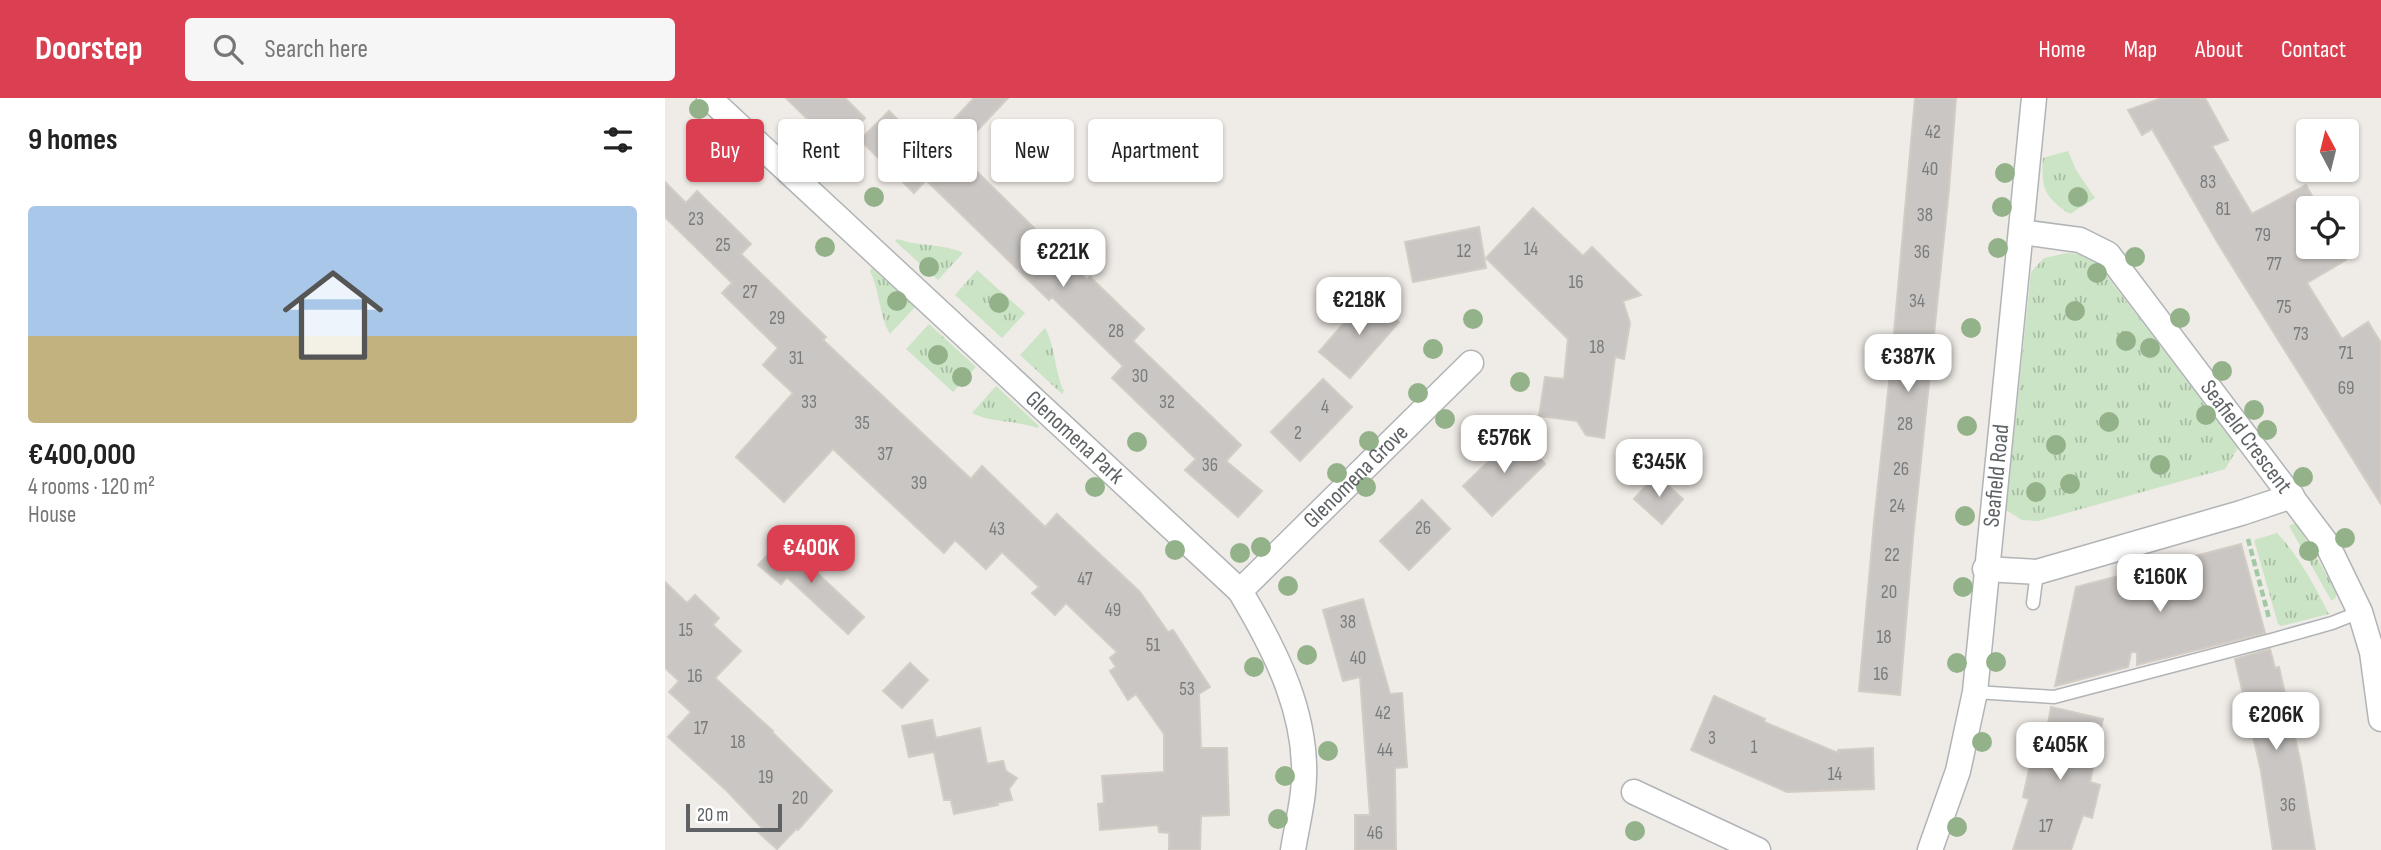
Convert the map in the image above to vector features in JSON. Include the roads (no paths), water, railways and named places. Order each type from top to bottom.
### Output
[{"type":"street","name":"Glenomena Park","points":[[709,98],[1240,591],[1267,635],[1290,693],[1302,733],[1303,790],[1293,850]]},
{"type":"street","name":"Seafield Road","points":[[1930,850],[1958,771],[1975,692],[1985,569],[2034,98]]},
{"type":"street","name":"Seafield Crescent","points":[[2021,232],[2080,240],[2108,254],[2292,496],[2327,544],[2360,612],[2372,652],[2381,719]]},
{"type":"street","name":"Glenomena Grove","points":[[1240,591],[1471,363]]},
{"type":"street","points":[[1985,569],[2038,572],[2292,496]]},
{"type":"street","points":[[1634,792],[1758,850]]},
{"type":"lane","points":[[2033,603],[2038,572]]},
{"type":"lane","points":[[1975,692],[2026,690],[2053,697],[2275,639],[2360,612]]}]
